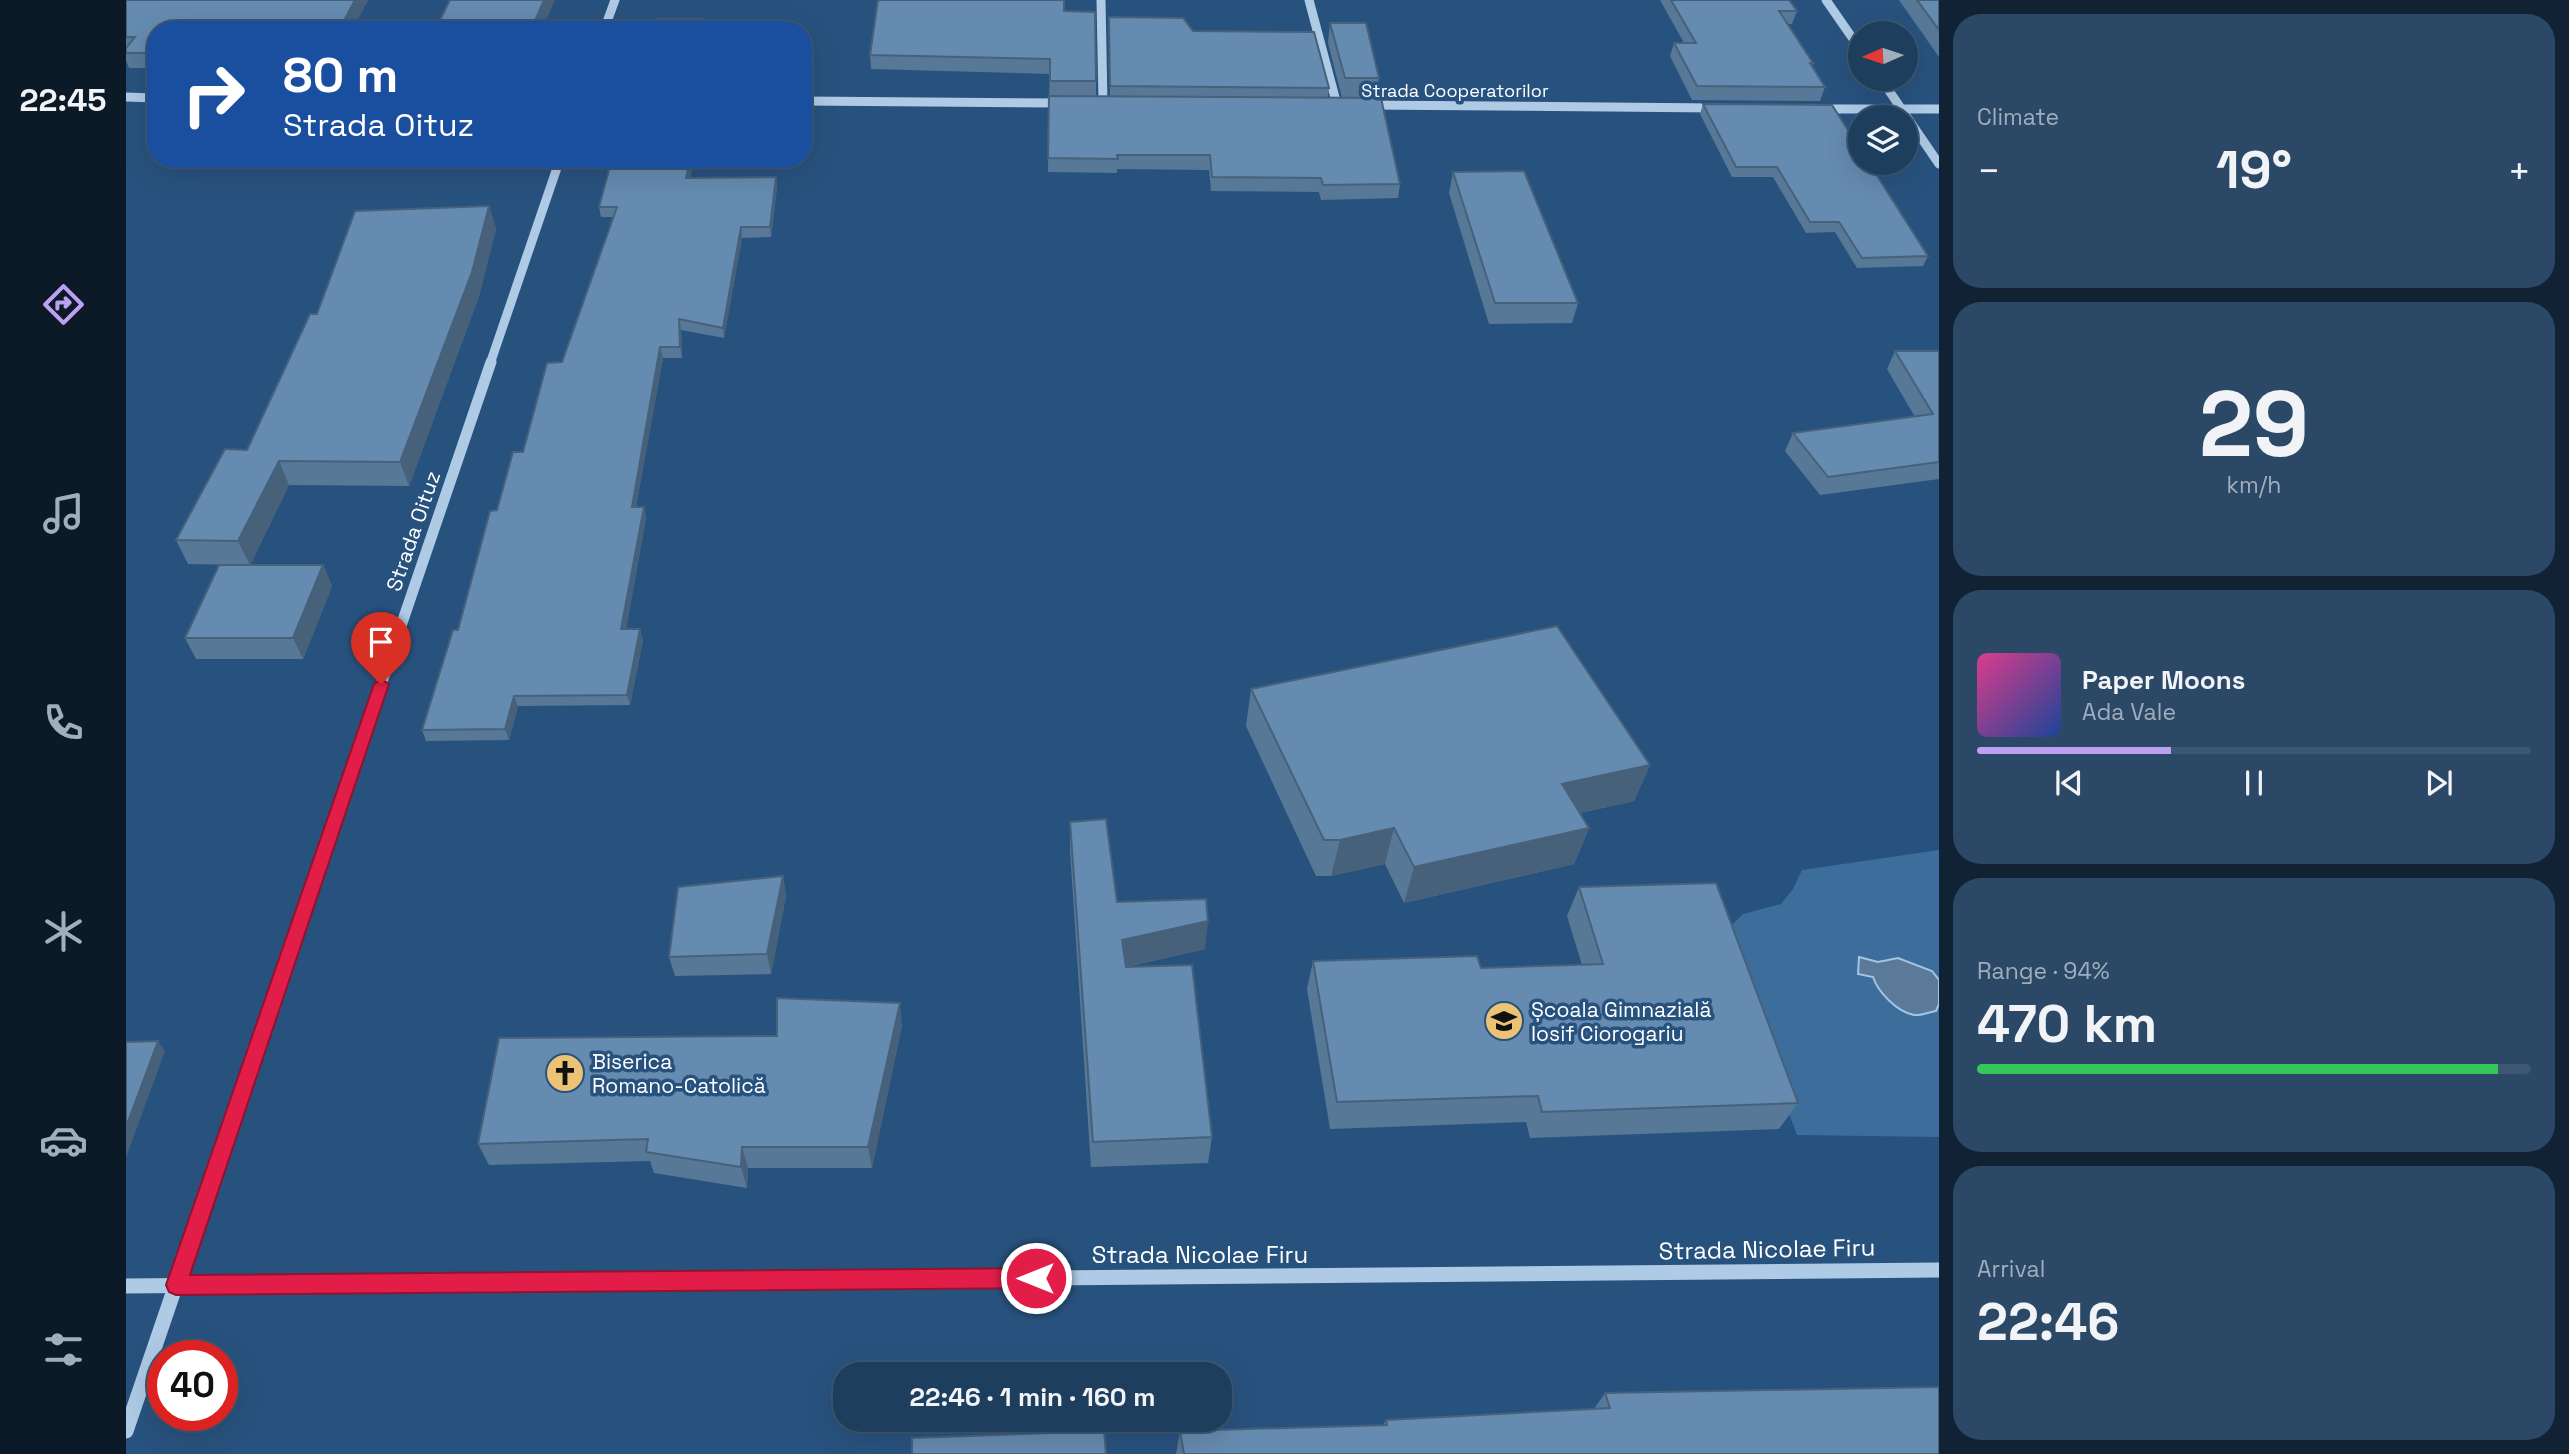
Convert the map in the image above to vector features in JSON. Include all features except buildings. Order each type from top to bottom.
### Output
[{"type":"street","points":[[607,21],[615,0]]},
{"type":"street","points":[[1101,0],[1103,103]]},
{"type":"street","points":[[1309,0],[1337,105]]},
{"type":"street","points":[[1826,0],[1848,32]]},
{"type":"street","points":[[126,97],[147,98]]},
{"type":"street","points":[[812,101],[1076,103]]},
{"type":"street","points":[[1090,103],[1117,103]]},
{"type":"street","name":"Strada Cooperatorilor","points":[[1323,105],[1351,105]]},
{"type":"street","name":"Strada Cooperatorilor","points":[[1364,105],[1723,108]]},
{"type":"street","points":[[1805,109],[1848,109]]},
{"type":"street","points":[[1918,109],[1939,109]]},
{"type":"street","points":[[1918,133],[1939,164]]},
{"type":"street","name":"Strada Oituz","points":[[126,1432],[557,168]]},
{"type":"street","name":"Strada Nicolae Firu","points":[[126,1286],[1939,1270]]},
{"type":"shaded area","points":[[1939,850],[1939,1137],[1797,1135],[1722,935],[1743,914],[1781,904],[1793,889],[1802,870]]},
{"type":"shaded area","points":[[1859,957],[1878,962],[1898,958],[1932,971],[1939,980],[1939,1004],[1936,1011],[1914,1015],[1895,1006],[1884,995],[1873,977],[1858,974]]},
{"type":"place","name":"Școala Gimnazială Iosif Ciorogariu","points":[[1504,1021]]},
{"type":"place","name":"Biserica Romano-Catolică","points":[[565,1073]]},
{"type":"route","points":[[381,684],[176,1285],[1036,1278]]}]
